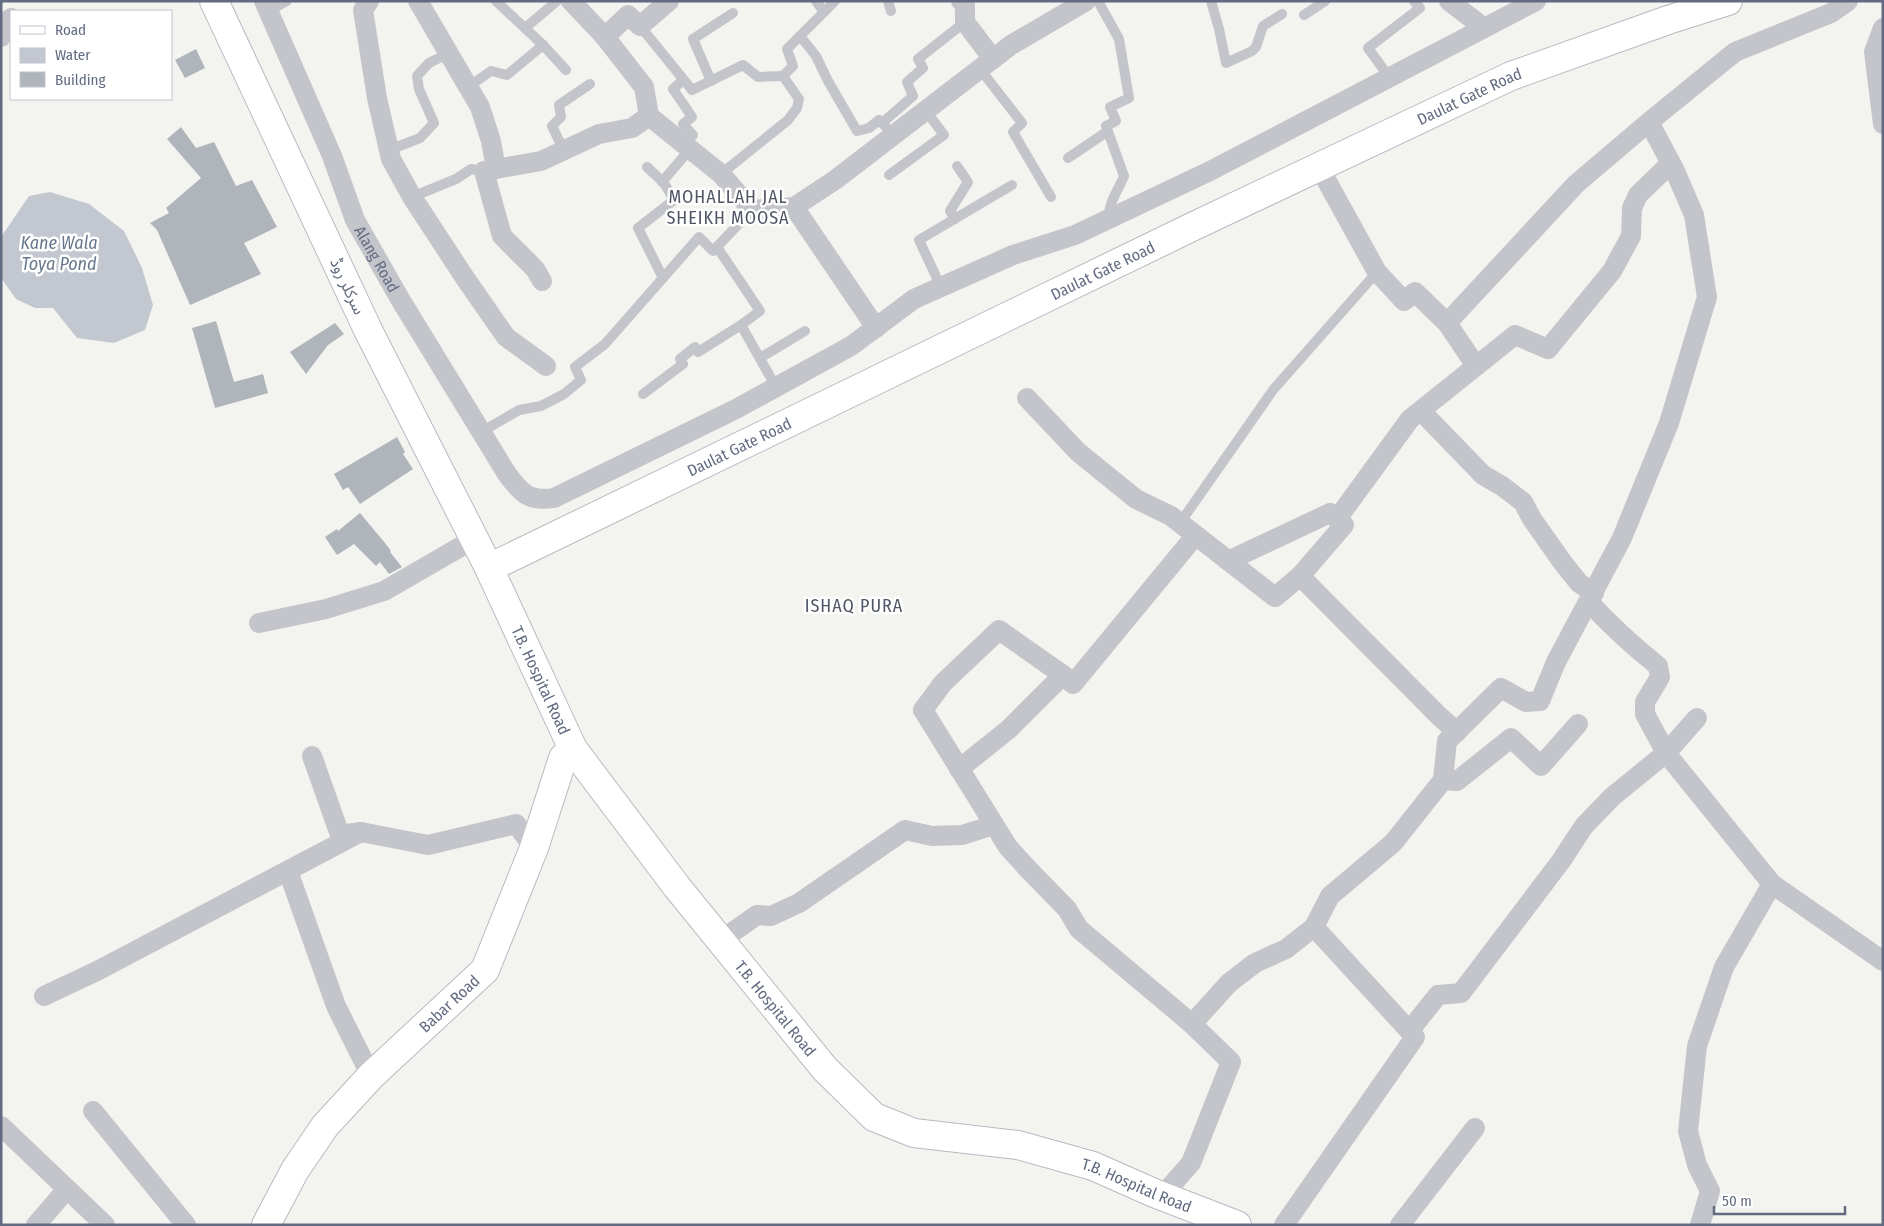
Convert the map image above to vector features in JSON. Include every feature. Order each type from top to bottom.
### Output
[{"type":"main road","name":"سرکلر روڈ","points":[[214,1],[368,330],[489,568]]},
{"type":"main road","name":"Daulat Gate Road","points":[[489,568],[1194,226],[1511,76],[1668,20],[1728,1]]},
{"type":"main road","name":"T.B. Hospital Road","points":[[489,568],[573,749],[720,941],[825,1069],[874,1117],[914,1133],[1018,1145],[1093,1166],[1162,1196],[1237,1225]]},
{"type":"main road","name":"Babar Road","points":[[266,1225],[295,1170],[325,1126],[371,1076],[485,970],[534,848],[563,758],[573,749]]},
{"type":"street","points":[[369,1],[363,10],[377,98],[391,159],[412,197],[506,337],[546,366]]},
{"type":"street","points":[[418,1],[480,107],[491,140],[490,170],[502,236],[535,270],[542,281]]},
{"type":"street","points":[[571,1],[604,37],[644,88],[649,116],[721,174],[752,210],[794,207],[835,180],[888,129],[926,111],[1011,45],[1086,1]]},
{"type":"street","points":[[604,37],[628,15],[640,26],[669,1]]},
{"type":"street","points":[[961,1],[966,6],[965,22],[986,64]]},
{"type":"street","points":[[1449,1],[1483,27]]},
{"type":"street","points":[[1447,324],[1576,184],[1648,122],[1735,52],[1831,13],[1848,1]]},
{"type":"street","points":[[776,387],[851,346],[914,299],[1013,255],[1075,234],[1210,171],[1529,3]]},
{"type":"street","name":"Alang Road","points":[[266,6],[332,156],[355,220],[400,299],[517,488],[528,496],[542,500],[554,498],[736,409],[776,387]]},
{"type":"street","points":[[1,37],[10,20]]},
{"type":"street","points":[[1883,28],[1874,52],[1883,124]]},
{"type":"street","points":[[490,170],[541,161],[599,134],[632,128],[649,116]]},
{"type":"street","points":[[1192,1024],[1235,978],[1255,963],[1286,949],[1314,927],[1330,896],[1393,843],[1443,780],[1447,741],[1501,688],[1526,702],[1540,701],[1556,662],[1622,538],[1669,423],[1707,297],[1694,215],[1671,163],[1648,122]]},
{"type":"street","points":[[1337,520],[1410,419],[1515,335],[1548,349],[1612,271],[1632,236],[1632,208],[1638,195],[1671,163]]},
{"type":"street","points":[[1319,167],[1377,272],[1404,301],[1415,292],[1447,324],[1476,366]]},
{"type":"street","points":[[794,207],[876,328]]},
{"type":"street","points":[[1027,398],[1078,452],[1136,499],[1172,516],[1196,536],[1274,597],[1300,576],[1344,525],[1330,513],[1228,561]]},
{"type":"street","points":[[1420,411],[1482,475],[1502,486],[1523,502],[1532,519],[1563,563],[1591,597],[1608,622],[1658,666],[1660,677],[1645,702],[1645,714],[1666,753],[1772,884],[1883,961]]},
{"type":"street","points":[[1162,1196],[1191,1163],[1231,1062],[1192,1024],[1079,928],[1067,909],[1008,847],[923,710],[943,683],[1000,630],[1073,684],[1196,536]]},
{"type":"street","points":[[259,623],[326,609],[384,591],[474,539]]},
{"type":"street","points":[[1300,576],[1438,716],[1457,732]]},
{"type":"street","points":[[959,769],[1009,729],[1063,675]]},
{"type":"street","points":[[1410,1030],[1438,995],[1461,993],[1561,861],[1584,826],[1612,798],[1666,753],[1696,718]]},
{"type":"street","points":[[1443,780],[1457,781],[1511,738],[1541,766],[1578,724]]},
{"type":"street","points":[[312,756],[340,835],[361,832],[428,845],[516,824],[534,848]]},
{"type":"street","points":[[720,941],[757,915],[771,916],[799,903],[905,830],[932,836],[962,835],[994,825]]},
{"type":"street","points":[[44,996],[97,971],[361,832]]},
{"type":"street","points":[[288,871],[336,1006],[371,1076]]},
{"type":"street","points":[[1700,1225],[1710,1191],[1697,1165],[1688,1131],[1697,1046],[1724,967],[1772,884]]},
{"type":"street","points":[[1284,1225],[1416,1037],[1314,927]]},
{"type":"street","points":[[93,1111],[186,1225]]},
{"type":"street","points":[[1,1126],[105,1225]]},
{"type":"street","points":[[1400,1225],[1475,1128]]},
{"type":"street","points":[[36,1225],[67,1189]]},
{"type":"lane","points":[[266,6],[288,1]]},
{"type":"lane","points":[[496,1],[543,45],[566,70]]},
{"type":"lane","points":[[525,28],[557,1]]},
{"type":"lane","points":[[816,1],[824,12]]},
{"type":"lane","points":[[640,26],[692,90],[743,65],[758,77],[783,76],[793,66],[787,49],[835,1]]},
{"type":"lane","points":[[1098,1],[1119,39],[1129,98],[1110,106],[1116,121],[1106,126],[1124,176],[1108,208],[1109,218]]},
{"type":"lane","points":[[1211,1],[1226,63],[1252,51],[1256,47],[1263,26],[1282,14]]},
{"type":"lane","points":[[1304,15],[1325,1]]},
{"type":"lane","points":[[1389,77],[1368,48],[1420,8],[1414,1]]},
{"type":"lane","points":[[711,81],[693,40],[733,13]]},
{"type":"lane","points":[[800,36],[816,56],[857,131],[869,128],[879,120],[888,129],[913,96],[907,82],[923,68],[918,60],[965,22]]},
{"type":"lane","points":[[468,86],[491,71],[508,75],[543,45]]},
{"type":"lane","points":[[389,150],[420,138],[434,123],[418,88],[417,76],[429,63],[449,53]]},
{"type":"lane","points":[[986,64],[1022,123],[1013,132],[1051,197]]},
{"type":"lane","points":[[721,174],[788,120],[798,108],[799,99],[783,76]]},
{"type":"lane","points":[[662,182],[687,147],[693,135],[683,124],[692,116],[673,89],[683,80]]},
{"type":"lane","points":[[564,151],[552,126],[561,116],[559,105],[590,84]]},
{"type":"lane","points":[[889,175],[944,135],[926,111]]},
{"type":"lane","points":[[1068,158],[1108,131]]},
{"type":"lane","points":[[955,219],[950,211],[968,182],[957,166]]},
{"type":"lane","points":[[646,168],[662,182],[674,200],[638,228],[663,278]]},
{"type":"lane","points":[[412,197],[456,179],[471,169],[490,170]]},
{"type":"lane","points":[[941,287],[919,240],[1012,186]]},
{"type":"lane","points":[[481,432],[520,410],[541,406],[564,394],[582,380],[575,367],[606,344],[699,237],[713,251],[752,210]]},
{"type":"lane","points":[[642,394],[683,364],[680,359],[694,347],[698,352],[760,311],[718,247]]},
{"type":"lane","points":[[1180,523],[1273,390],[1377,272]]},
{"type":"lane","points":[[741,325],[776,387]]},
{"type":"lane","points":[[760,358],[805,331]]},
{"type":"water","name":"Kane Wala Toya Pond","points":[[50,192],[89,204],[124,231],[142,268],[153,305],[145,330],[114,343],[77,338],[53,308],[35,308],[16,299],[1,278],[1,237],[29,196]]},
{"type":"building","points":[[196,49],[205,68],[185,78],[175,60]]},
{"type":"building","points":[[181,127],[196,148],[214,142],[236,186],[252,180],[277,227],[244,243],[261,274],[190,305],[157,230],[150,223],[169,213],[166,208],[201,178],[167,139]]},
{"type":"building","points":[[216,321],[234,382],[263,374],[268,393],[215,408],[192,328]]},
{"type":"building","points":[[335,323],[344,334],[328,345],[306,374],[290,352]]},
{"type":"building","points":[[397,437],[405,452],[403,454],[413,469],[360,504],[348,487],[343,490],[334,474]]},
{"type":"building","points":[[360,513],[402,567],[389,574],[380,562],[376,566],[354,544],[337,555],[325,537],[337,529],[338,531]]},
{"type":"district","name":"MOHALLAH JAL SHEIKH MOOSA","points":[[728,207]]},
{"type":"district","name":"ISHAQ PURA","points":[[854,606]]}]
